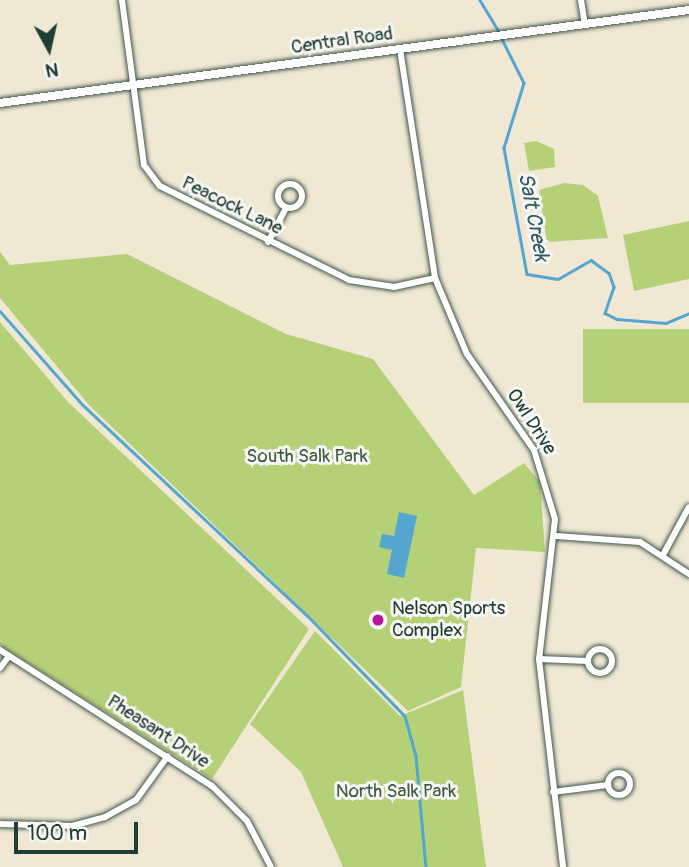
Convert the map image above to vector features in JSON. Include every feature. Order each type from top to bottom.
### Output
[{"type":"street","name":"Peacock Lane","points":[[122,0],[144,165],[153,179],[181,201],[363,284],[394,286],[435,278]]},
{"type":"street","points":[[582,0],[585,24]]},
{"type":"street","name":"Central Road","points":[[0,103],[689,10]]},
{"type":"street","name":"Owl Drive","points":[[400,49],[435,278],[467,354],[534,450],[556,537],[539,659],[563,867]]},
{"type":"street","points":[[268,242],[286,208],[301,201],[293,183],[278,191],[286,208]]},
{"type":"street","points":[[664,553],[689,507]]},
{"type":"street","points":[[556,537],[627,540],[664,553],[689,574]]},
{"type":"street","name":"Pheasant Drive","points":[[0,650],[168,756],[232,804],[271,867]]},
{"type":"street","points":[[0,668],[9,656]]},
{"type":"street","points":[[539,659],[588,661]]},
{"type":"street","points":[[0,824],[72,826],[105,817],[136,800],[168,756]]},
{"type":"street","points":[[553,792],[607,785]]},
{"type":"green space","points":[[536,141],[554,149],[555,167],[529,171],[524,143]]},
{"type":"green space","points":[[564,183],[583,185],[598,196],[608,238],[547,242],[539,190]]},
{"type":"green space","points":[[689,221],[689,279],[634,291],[623,235]]},
{"type":"green space","name":"South Salk Park","points":[[0,252],[10,265],[127,254],[286,334],[373,359],[474,495],[524,463],[540,482],[545,552],[476,548],[461,687],[408,711],[89,405],[0,298]]},
{"type":"green space","points":[[0,322],[68,402],[309,629],[212,779],[0,645]]},
{"type":"green space","points":[[583,329],[689,329],[689,403],[583,403]]},
{"type":"green space","name":"North Salk Park","points":[[315,631],[400,716],[463,690],[486,867],[343,867],[301,772],[250,724]]},
{"type":"water","points":[[399,512],[417,516],[404,578],[387,574],[392,550],[379,547],[382,534],[394,536]]},
{"type":"waterway","name":"Salt Creek","points":[[480,0],[500,33]]},
{"type":"waterway","name":"Salt Creek","points":[[502,39],[524,83],[504,148],[527,274],[558,279],[591,260],[609,273],[614,287],[605,313],[617,319],[666,323],[689,313]]},
{"type":"waterway","points":[[0,311],[83,405],[308,616],[405,716],[416,756],[426,867]]},
{"type":"place","name":"Nelson Sports Complex","points":[[378,620]]}]
